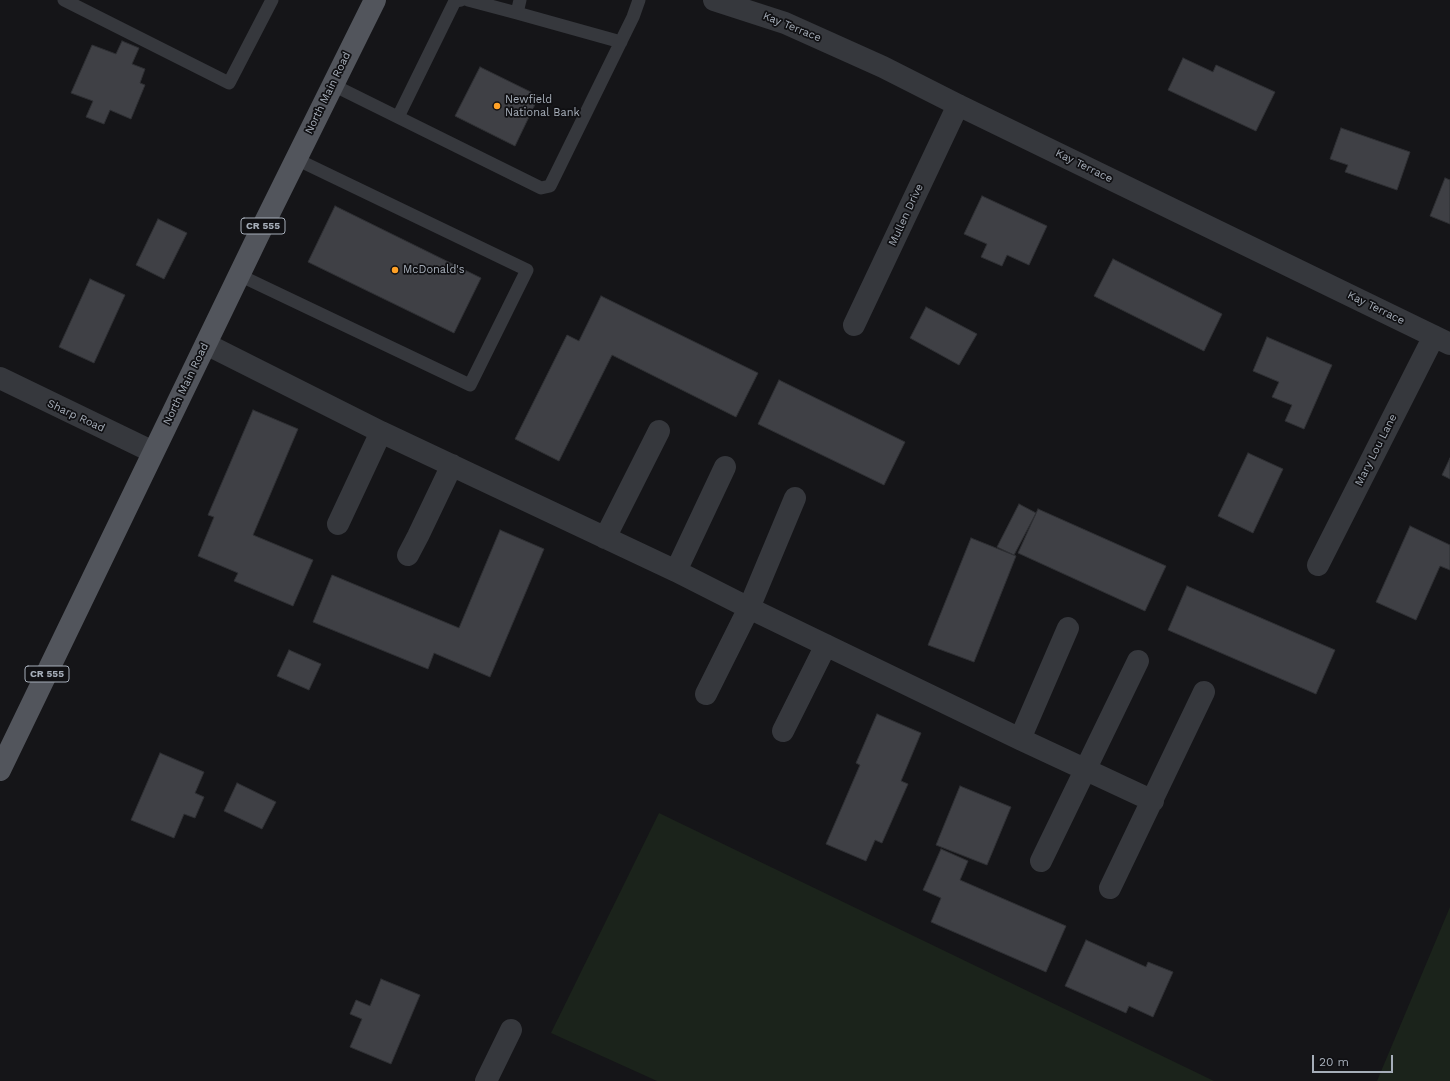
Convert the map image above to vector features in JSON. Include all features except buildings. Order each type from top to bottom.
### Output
[{"type":"main road","name":"North Main Road","points":[[0,770],[239,274],[375,0]]},
{"type":"street","name":"Kay Terrace","points":[[714,0],[785,23],[883,67],[958,105],[1442,340]]},
{"type":"street","name":"Mullen Drive","points":[[854,325],[958,105]]},
{"type":"street","name":"Mary Lou Lane","points":[[1318,565],[1442,340]]},
{"type":"street","points":[[206,344],[381,432],[676,571],[826,646],[1153,801]]},
{"type":"street","name":"Sharp Road","points":[[0,378],[153,452]]},
{"type":"street","points":[[605,538],[659,431]]},
{"type":"street","points":[[338,524],[381,432]]},
{"type":"street","points":[[408,555],[452,465]]},
{"type":"street","points":[[676,571],[725,467]]},
{"type":"street","points":[[706,694],[749,608],[795,498]]},
{"type":"street","points":[[1020,739],[1068,628]]},
{"type":"street","points":[[783,730],[826,646]]},
{"type":"street","points":[[1041,861],[1084,769],[1138,661]]},
{"type":"street","points":[[1110,888],[1204,692]]},
{"type":"street","points":[[486,1081],[511,1030]]},
{"type":"lane","points":[[64,0],[229,83],[272,0]]},
{"type":"lane","points":[[398,117],[455,2],[461,0]]},
{"type":"lane","points":[[468,0],[621,42]]},
{"type":"lane","points":[[517,13],[520,0]]},
{"type":"lane","points":[[333,84],[541,188],[550,186],[621,42],[639,0]]},
{"type":"lane","points":[[239,274],[470,385],[507,311],[527,270],[296,159]]},
{"type":"shaded area","points":[[659,813],[1214,1081],[657,1081],[551,1033]]},
{"type":"shaded area","points":[[1450,907],[1450,1081],[1377,1081]]},
{"type":"place","name":"Newfield National Bank","points":[[497,106]]},
{"type":"place","name":"McDonald's","points":[[395,270]]}]
